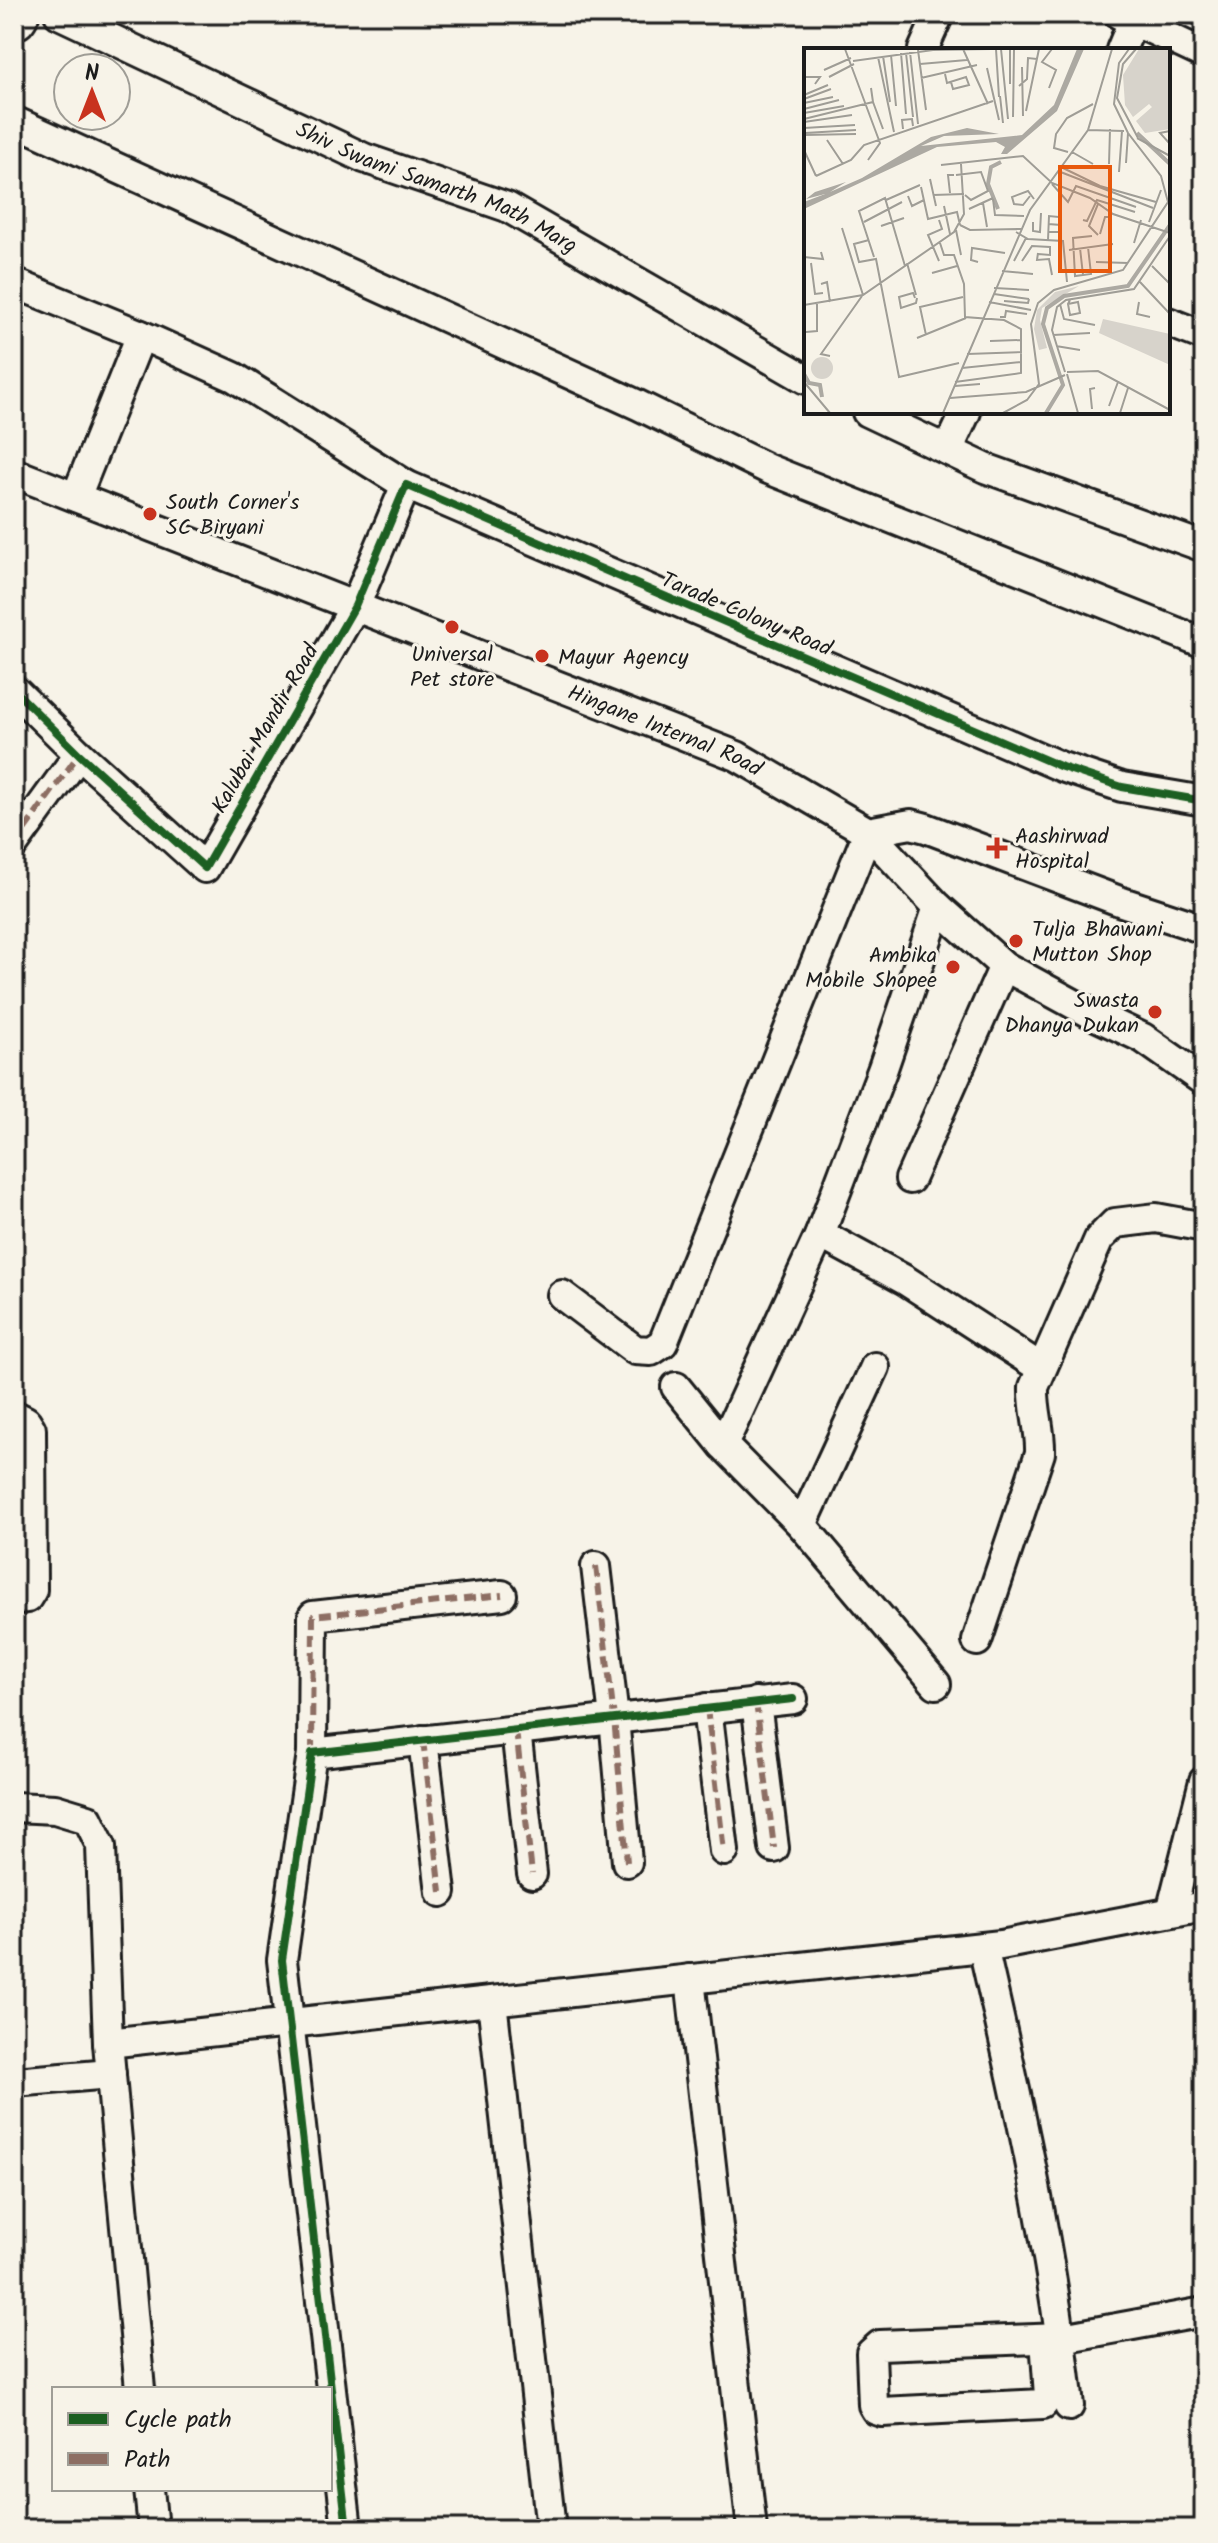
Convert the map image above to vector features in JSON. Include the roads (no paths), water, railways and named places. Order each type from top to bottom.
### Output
[{"type":"street","name":"Shiv Swami Samarth Math Marg","points":[[59,14],[364,158],[507,207],[804,378]]},
{"type":"street","points":[[924,48],[939,14]]},
{"type":"street","points":[[1121,48],[1126,18],[1204,54]]},
{"type":"street","points":[[14,121],[638,405],[768,469],[1204,643]]},
{"type":"street","name":"Tarade Colony Road","points":[[14,283],[234,377],[406,485],[1062,767],[1122,787],[1204,801]]},
{"type":"street","points":[[1170,323],[1204,336]]},
{"type":"street","points":[[76,497],[141,335]]},
{"type":"street","points":[[871,414],[985,468],[1204,547]]},
{"type":"street","points":[[948,450],[965,414]]},
{"type":"street","name":"Hingane Internal Road","points":[[14,473],[737,756],[868,832],[938,907],[1004,966],[1143,1038],[1204,1081]]},
{"type":"street","points":[[355,606],[406,485]]},
{"type":"street","name":"Kalubai Mandir Road","points":[[79,754],[205,868],[355,606]]},
{"type":"street","points":[[14,844],[79,754],[16,698]]},
{"type":"street","points":[[562,1295],[635,1350],[651,1351],[663,1343],[868,832],[911,824],[926,828],[1122,902],[1204,929]]},
{"type":"street","points":[[723,1445],[820,1234],[883,1068],[938,907]]},
{"type":"street","points":[[910,1179],[1004,966]]},
{"type":"street","points":[[977,1641],[1040,1453],[1041,1433],[1033,1409],[1034,1387],[1099,1239],[1115,1223],[1156,1218],[1204,1227]]},
{"type":"street","points":[[820,1234],[905,1280],[1041,1368]]},
{"type":"street","points":[[802,1525],[875,1367]]},
{"type":"street","points":[[676,1387],[723,1445],[802,1525],[936,1684]]},
{"type":"street","points":[[14,1415],[26,1421],[31,1429],[32,1590],[27,1598],[14,1600]]},
{"type":"street","points":[[596,1566],[627,1862]]},
{"type":"street","points":[[331,2387],[282,1960],[312,1753],[313,1616],[502,1595]]},
{"type":"street","points":[[312,1753],[793,1699]]},
{"type":"street","points":[[756,1702],[774,1848]]},
{"type":"street","points":[[707,1708],[724,1851]]},
{"type":"street","points":[[516,1730],[532,1874]]},
{"type":"street","points":[[423,1740],[441,1892]]},
{"type":"street","points":[[1171,1912],[1204,1781]]},
{"type":"street","points":[[14,1807],[55,1809],[88,1819],[101,1846],[108,2043],[140,2387]]},
{"type":"street","points":[[108,2043],[983,1947],[1204,1906]]},
{"type":"street","points":[[983,1947],[1034,2173],[1054,2339],[1069,2406]]},
{"type":"street","points":[[690,1979],[752,2529]]},
{"type":"street","points":[[492,2001],[551,2529]]},
{"type":"street","points":[[14,2082],[111,2074]]},
{"type":"street","points":[[1054,2339],[1049,2396],[1043,2404],[1032,2407],[882,2412],[873,2405],[871,2353],[880,2345],[1054,2339],[1204,2312]]},
{"type":"street","points":[[332,2396],[347,2529]]},
{"type":"street","points":[[149,2491],[153,2529]]},
{"type":"place","name":"South Corner's SC Biryani","points":[[150,514]]},
{"type":"place","name":"Universal Pet store","points":[[452,627]]},
{"type":"place","name":"Mayur Agency","points":[[542,656]]},
{"type":"place","name":"Aashirwad Hospital","points":[[997,848]]},
{"type":"place","name":"Tulja Bhawani Mutton Shop","points":[[1016,941]]},
{"type":"place","name":"Ambika Mobile Shopee","points":[[953,967]]},
{"type":"place","name":"Swasta Dhanya Dukan","points":[[1155,1012]]}]
